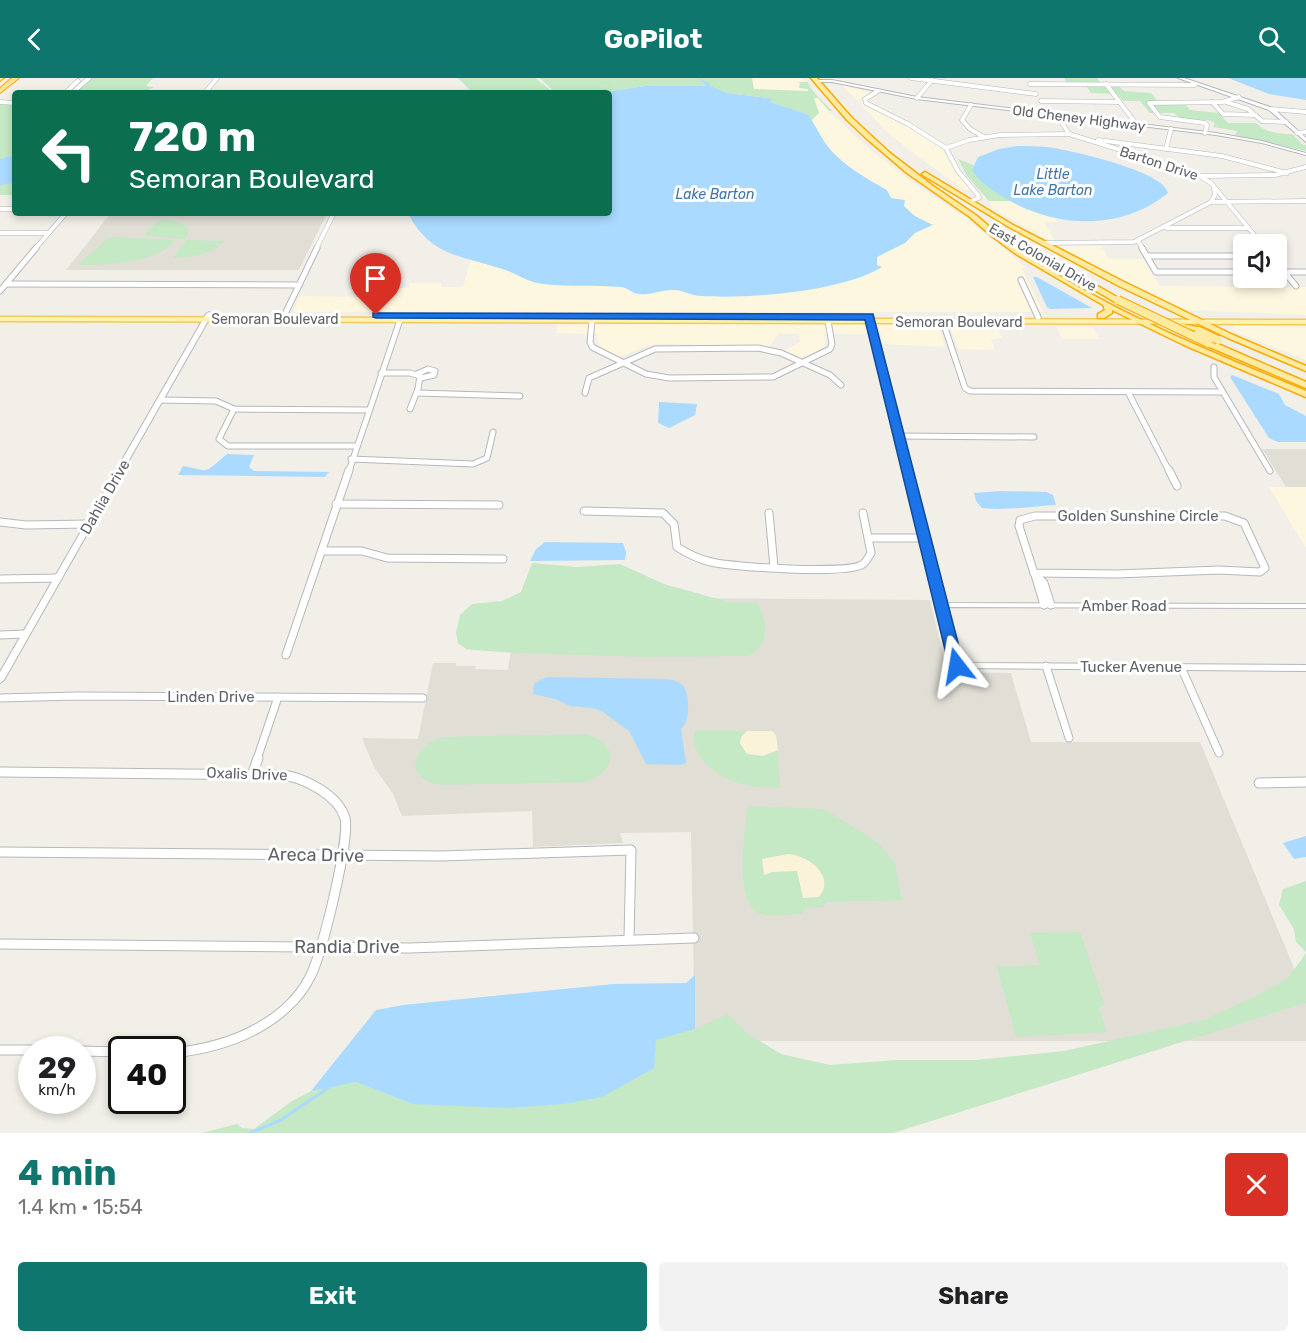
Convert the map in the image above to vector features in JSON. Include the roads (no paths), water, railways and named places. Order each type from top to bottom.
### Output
[{"type":"highway","points":[[0,91],[16,78]]},
{"type":"highway","name":"East Colonial Drive","points":[[823,79],[877,135],[904,158],[1025,240],[1128,297],[1222,336],[1306,377]]},
{"type":"highway","name":"East Colonial Drive","points":[[823,79],[867,136],[907,169],[971,214],[1037,255],[1118,300],[1208,343],[1306,385]]},
{"type":"highway","points":[[860,129],[877,135]]},
{"type":"highway","points":[[867,136],[877,139],[895,154],[904,158]]},
{"type":"highway","points":[[925,174],[1043,243],[1155,302],[1180,320],[1241,341],[1306,369]]},
{"type":"highway","points":[[971,214],[1014,251],[1094,298],[1151,320],[1181,340],[1306,394]]},
{"type":"highway","points":[[1108,304],[1136,304],[1142,300],[1138,293]]},
{"type":"highway","points":[[1151,320],[1161,309],[1155,302]]},
{"type":"highway","points":[[1101,316],[1109,311],[1108,304]]},
{"type":"highway","points":[[1108,304],[1130,316],[1151,320],[1201,323],[1222,336]]},
{"type":"highway","points":[[1180,320],[1172,329],[1181,340]]},
{"type":"highway","points":[[1222,336],[1223,327],[1228,323]]},
{"type":"highway","points":[[1200,349],[1196,343],[1198,340],[1207,336],[1222,336]]},
{"type":"main road","name":"Semoran Boulevard","points":[[0,314],[372,320],[427,315],[828,321],[870,319],[943,322],[1306,317]]},
{"type":"main road","name":"Semoran Boulevard","points":[[0,319],[285,314],[575,321],[609,316],[870,319],[1130,316],[1151,320]]},
{"type":"main road","name":"Semoran Boulevard","points":[[1180,320],[1201,323],[1306,322]]},
{"type":"street","points":[[68,90],[82,78]]},
{"type":"street","points":[[75,90],[89,78]]},
{"type":"street","points":[[207,90],[217,78]]},
{"type":"street","points":[[911,78],[1036,94]]},
{"type":"street","points":[[1026,78],[1050,114]]},
{"type":"street","points":[[1180,78],[1271,109],[1306,112]]},
{"type":"street","name":"Old Cheney Highway","points":[[823,79],[918,98],[1205,133],[1262,142],[1306,154]]},
{"type":"street","name":"Old Cheney Highway","points":[[823,79],[851,85]]},
{"type":"street","points":[[918,98],[933,80]]},
{"type":"street","points":[[832,90],[833,85],[842,83]]},
{"type":"street","points":[[1030,84],[1195,85]]},
{"type":"street","points":[[1106,84],[1137,125]]},
{"type":"street","points":[[878,91],[865,99],[866,103],[908,124],[946,148],[958,171],[978,195],[979,198],[971,201]]},
{"type":"street","points":[[1205,133],[1207,125],[1205,123],[1160,117],[1149,105],[1155,102],[1225,102],[1239,98]]},
{"type":"street","points":[[1204,102],[1209,100],[1225,102],[1248,109],[1264,122],[1286,122]]},
{"type":"street","points":[[1041,101],[1119,102]]},
{"type":"street","points":[[1212,102],[1226,114],[1255,115]]},
{"type":"street","points":[[971,105],[962,120],[970,129],[984,137]]},
{"type":"street","points":[[1271,109],[1306,141]]},
{"type":"street","points":[[1057,115],[1069,134]]},
{"type":"street","points":[[1166,149],[1171,129]]},
{"type":"street","points":[[1297,132],[1306,132]]},
{"type":"street","name":"Barton Drive","points":[[946,148],[984,137],[1017,134],[1069,134],[1200,176],[1214,189],[1215,195],[1211,202]]},
{"type":"street","points":[[1076,138],[1232,158],[1287,173]]},
{"type":"street","points":[[1200,176],[1287,173],[1303,168],[1306,172]]},
{"type":"street","points":[[1214,189],[1228,201],[1254,234]]},
{"type":"street","points":[[1043,243],[1138,241],[1211,202],[1306,201]]},
{"type":"street","points":[[0,291],[63,216]]},
{"type":"street","points":[[285,314],[333,216]]},
{"type":"street","points":[[1163,228],[1249,228]]},
{"type":"street","points":[[0,233],[48,233]]},
{"type":"street","points":[[1138,241],[1156,272],[1233,272]]},
{"type":"street","points":[[1147,256],[1233,256]]},
{"type":"street","points":[[1287,272],[1306,272]]},
{"type":"street","points":[[1287,275],[1296,286]]},
{"type":"street","points":[[1021,280],[1038,317]]},
{"type":"street","points":[[6,284],[299,285]]},
{"type":"street","name":"Dahlia Drive","points":[[0,680],[208,317]]},
{"type":"street","points":[[286,655],[399,317]]},
{"type":"street","points":[[592,318],[590,342],[592,347],[646,374],[669,378],[773,377],[830,349],[832,344],[828,321]]},
{"type":"street","points":[[870,319],[941,605]]},
{"type":"street","points":[[943,322],[965,388],[970,391],[1222,392]]},
{"type":"street","points":[[585,393],[589,378],[655,349],[758,348],[781,353],[830,375],[841,385]]},
{"type":"street","points":[[1214,367],[1212,373],[1222,392],[1270,471]]},
{"type":"street","points":[[381,373],[419,376],[417,393],[410,409]]},
{"type":"street","points":[[1128,392],[1177,486]]},
{"type":"street","points":[[417,393],[520,396]]},
{"type":"street","points":[[160,399],[216,401],[234,409],[368,410]]},
{"type":"street","points":[[234,409],[219,439],[228,446],[356,446]]},
{"type":"street","points":[[351,459],[473,464],[487,458],[493,432]]},
{"type":"street","points":[[899,436],[1034,437]]},
{"type":"street","points":[[336,504],[499,505]]},
{"type":"street","points":[[584,511],[663,513],[674,524],[677,547],[683,552],[718,565],[851,568],[862,565],[871,553],[863,513]]},
{"type":"street","points":[[769,513],[774,567]]},
{"type":"street","name":"Golden Sunshine Circle","points":[[1034,573],[1117,574],[1200,570],[1260,572],[1265,568],[1244,523],[1235,518],[1182,515],[1035,516],[1020,520],[1019,526],[1034,573],[1047,605]]},
{"type":"street","points":[[0,522],[26,525],[89,524]]},
{"type":"street","points":[[869,538],[924,538]]},
{"type":"street","points":[[321,551],[362,551],[387,558],[503,559]]},
{"type":"street","points":[[0,579],[58,578]]},
{"type":"street","name":"Amber Road","points":[[941,605],[1306,606]]},
{"type":"street","name":"Tucker Avenue","points":[[941,605],[957,666],[1306,668]]},
{"type":"street","points":[[0,635],[25,634]]},
{"type":"street","points":[[1046,666],[1069,738]]},
{"type":"street","points":[[1181,667],[1219,753]]},
{"type":"street","points":[[253,773],[278,697]]},
{"type":"street","name":"Linden Drive","points":[[0,698],[423,698]]},
{"type":"street","name":"Oxalis Drive","points":[[0,772],[291,775],[315,784],[341,810],[346,832],[342,855],[320,947],[309,978],[288,1005],[254,1030],[234,1041],[198,1052],[186,1052]]},
{"type":"street","points":[[1259,783],[1306,782]]},
{"type":"street","name":"Areca Drive","points":[[0,852],[441,856],[631,850],[629,938]]},
{"type":"street","name":"Randia Drive","points":[[0,944],[410,948],[629,938],[694,938]]},
{"type":"street","points":[[0,1050],[18,1050]]},
{"type":"water","name":"Lake Barton","points":[[698,78],[727,93],[769,98],[772,99],[770,102],[807,114],[824,141],[837,156],[887,190],[891,198],[905,200],[904,206],[915,216],[933,225],[915,233],[905,243],[877,257],[877,265],[882,267],[864,276],[794,292],[721,297],[697,296],[674,290],[642,294],[621,287],[537,283],[505,270],[447,252],[426,238],[410,216],[612,216],[612,91],[646,86],[707,86]]},
{"type":"water","points":[[1228,78],[1306,78],[1306,100],[1269,94]]},
{"type":"water","name":"Little Lake Barton","points":[[1017,146],[1054,148],[1120,165],[1152,178],[1163,185],[1168,193],[1149,206],[1108,220],[1065,220],[1044,215],[1023,207],[990,189],[972,170],[978,157],[999,149]]},
{"type":"water","points":[[12,156],[12,183],[0,185],[0,159]]},
{"type":"water","points":[[1033,277],[1037,277],[1092,308],[1050,309]]},
{"type":"water","points":[[1232,375],[1279,394],[1285,405],[1306,416],[1306,442],[1278,442],[1269,438],[1230,377]]},
{"type":"water","points":[[659,402],[697,404],[695,415],[669,428],[658,423]]},
{"type":"water","points":[[227,454],[254,455],[249,467],[254,471],[329,472],[325,477],[178,475],[183,466],[206,470]]},
{"type":"water","points":[[1046,492],[1053,495],[1056,505],[1010,509],[982,508],[976,501],[974,493]]},
{"type":"water","points":[[545,542],[623,543],[626,552],[625,560],[530,561],[536,549]]},
{"type":"water","points":[[546,677],[666,679],[680,683],[686,692],[688,703],[686,721],[681,729],[686,763],[681,765],[646,764],[629,731],[603,712],[593,708],[570,706],[555,699],[533,694],[534,684]]},
{"type":"water","points":[[1306,836],[1306,857],[1294,859],[1283,843]]},
{"type":"water","points":[[695,975],[695,1029],[656,1040],[654,1068],[602,1097],[564,1104],[508,1108],[412,1104],[356,1082],[311,1091],[376,1010],[403,1005],[614,984],[686,983]]},
{"type":"waterway","points":[[250,1133],[281,1120],[328,1088]]}]
